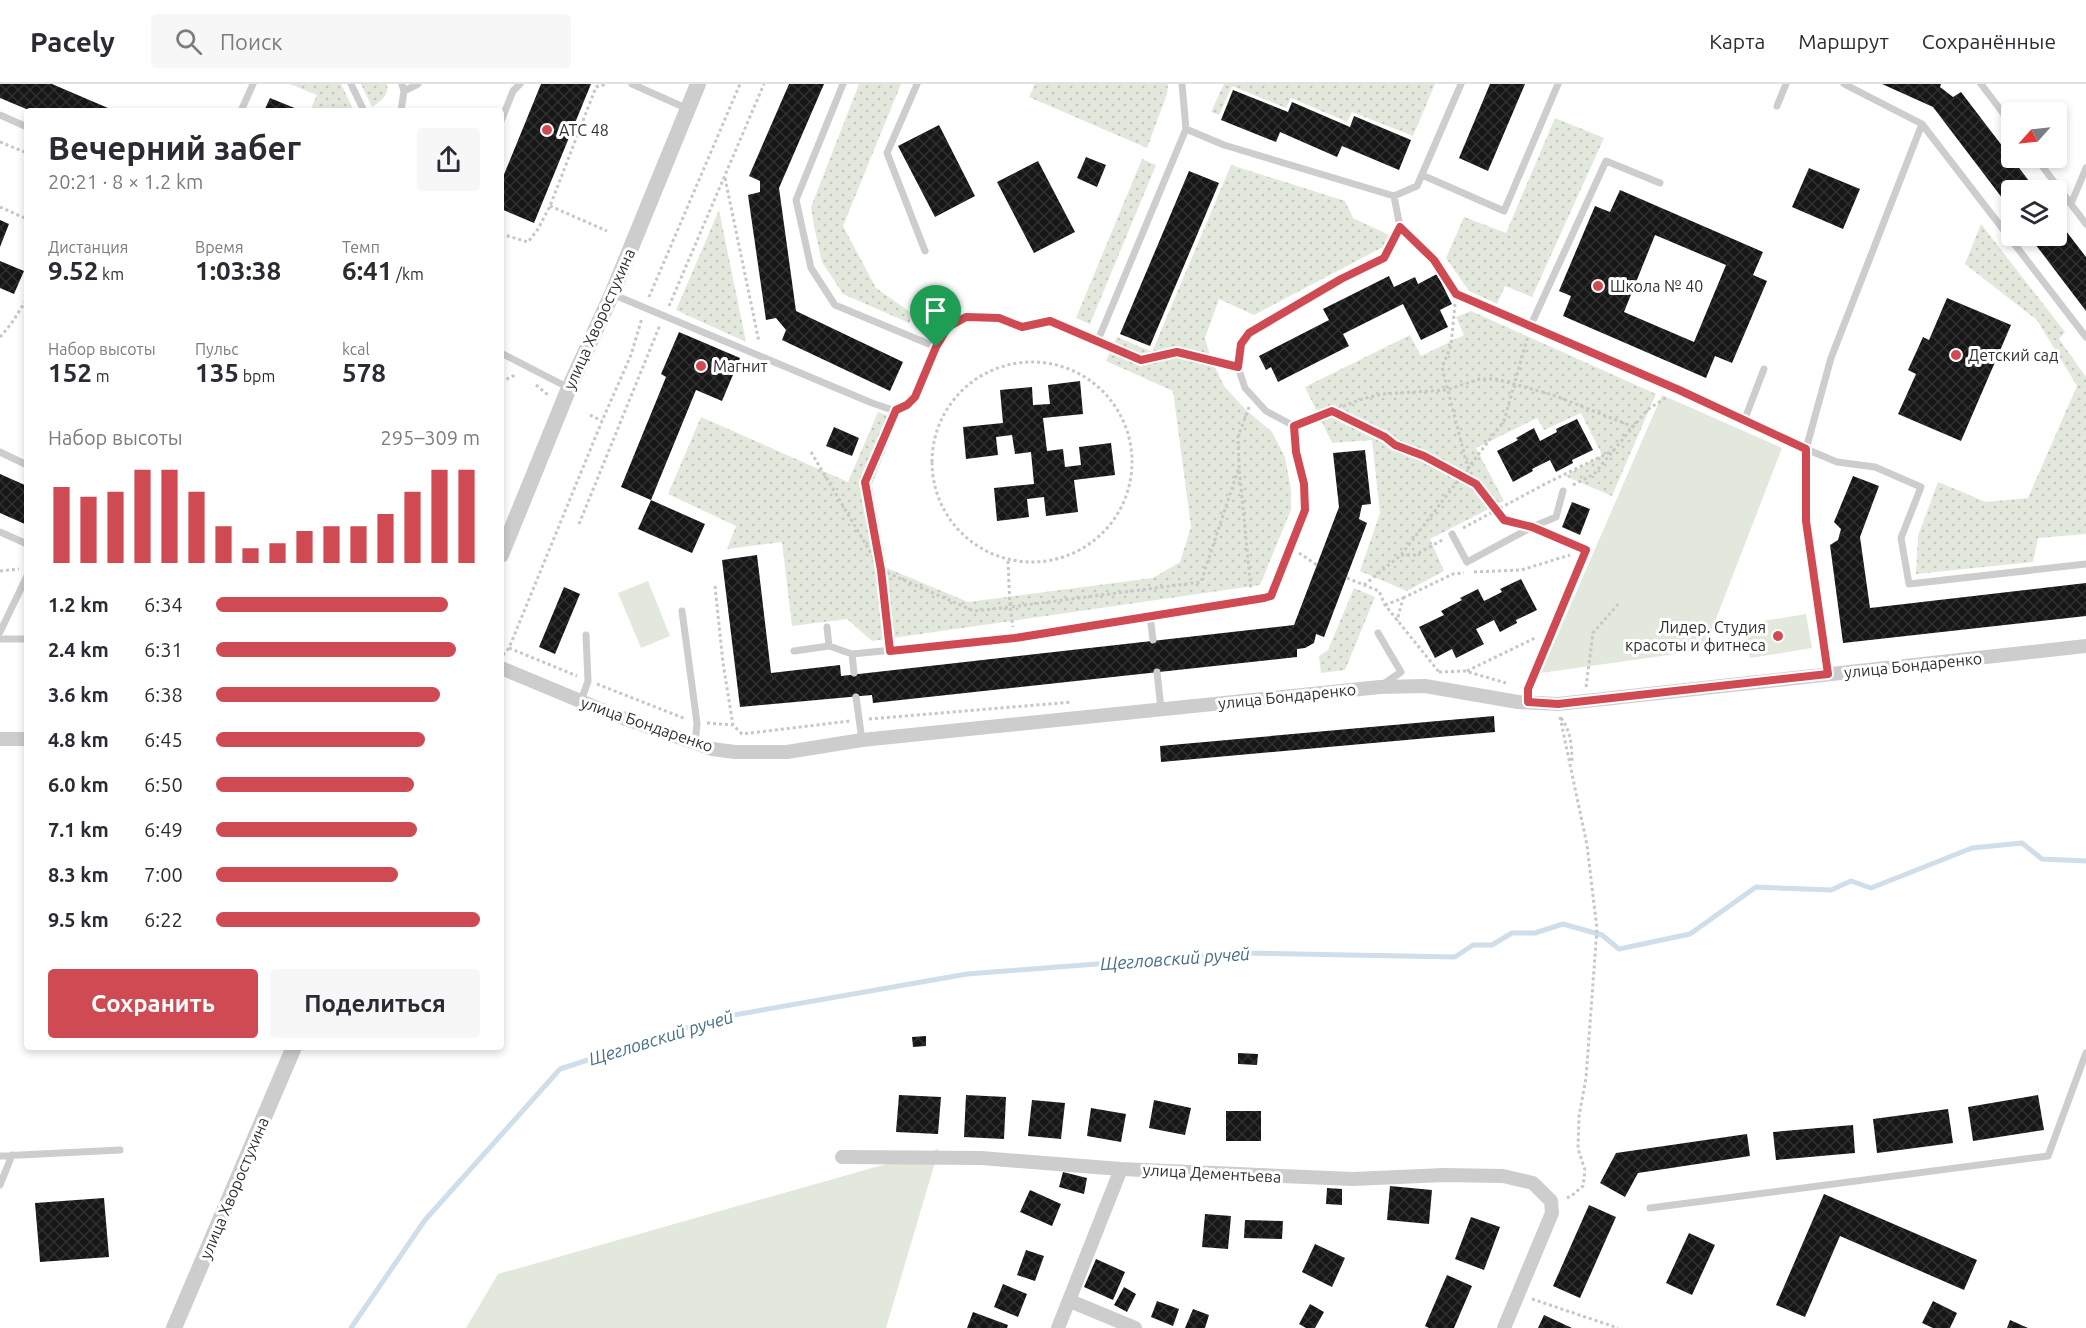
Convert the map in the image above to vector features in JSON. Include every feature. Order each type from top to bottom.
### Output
[{"type":"street","name":"улица Хворостухина","points":[[504,548],[698,84]]},
{"type":"street","name":"улица Бондаренко","points":[[504,669],[580,701],[695,744],[735,752],[787,752],[862,740],[1380,687],[1425,686],[1518,702],[1558,704],[2086,646]]},
{"type":"street","points":[[0,739],[24,739]]},
{"type":"street","name":"улица Хворостухина","points":[[174,1328],[293,1050]]},
{"type":"street","name":"улица Дементьева","points":[[842,1157],[981,1158],[1121,1169],[1353,1179],[1503,1176],[1533,1183],[1551,1201]]},
{"type":"street","points":[[1058,1328],[1121,1169]]},
{"type":"street","points":[[1504,1328],[1552,1213],[1551,1201]]},
{"type":"street","points":[[1070,1301],[1135,1328]]},
{"type":"lane","points":[[242,108],[253,84]]},
{"type":"lane","points":[[351,84],[363,108]]},
{"type":"lane","points":[[401,108],[403,87],[418,84]]},
{"type":"lane","points":[[504,114],[513,91],[520,84]]},
{"type":"lane","points":[[632,84],[688,109]]},
{"type":"lane","points":[[656,94],[660,84]]},
{"type":"lane","points":[[843,84],[796,200],[811,268],[835,305],[936,347]]},
{"type":"lane","points":[[916,84],[887,153],[926,251]]},
{"type":"lane","points":[[612,294],[872,403],[896,410],[907,405],[915,397],[936,347],[948,327],[966,317],[999,318],[1022,327],[1050,321],[1098,340],[1186,129],[1182,84]]},
{"type":"lane","points":[[1186,129],[1224,145],[1394,196],[1417,186],[1461,84]]},
{"type":"lane","points":[[1422,175],[1504,211],[1558,84]]},
{"type":"lane","points":[[1777,106],[1786,84]]},
{"type":"lane","points":[[1844,84],[1922,124],[2086,337]]},
{"type":"lane","points":[[1981,84],[2001,110]]},
{"type":"lane","points":[[0,115],[24,126]]},
{"type":"lane","points":[[1828,674],[1806,521],[1806,449],[1831,358],[1922,124]]},
{"type":"lane","points":[[1660,183],[1606,161],[1530,327],[1679,390],[1837,462],[1875,467],[1921,487],[1901,538],[1909,584],[2086,564]]},
{"type":"lane","points":[[2044,168],[2086,224]]},
{"type":"lane","points":[[2071,204],[2086,168]]},
{"type":"lane","points":[[1394,196],[1400,227],[1434,260],[1456,294]]},
{"type":"lane","points":[[794,651],[829,646],[852,654],[1015,638],[1271,596],[1305,510],[1304,484],[1296,452],[1294,426],[1266,411],[1245,388],[1238,367],[1241,344],[1249,333],[1341,279],[1384,258],[1400,227]]},
{"type":"lane","points":[[504,355],[569,388]]},
{"type":"lane","points":[[1744,421],[1764,369]]},
{"type":"lane","points":[[0,452],[24,464]]},
{"type":"lane","points":[[1452,534],[1467,562],[1556,516],[1563,490]]},
{"type":"lane","points":[[1528,702],[1528,689],[1586,550],[1532,527]]},
{"type":"lane","points":[[0,532],[24,543]]},
{"type":"lane","points":[[0,632],[24,582]]},
{"type":"lane","points":[[682,611],[697,723],[695,744]]},
{"type":"lane","points":[[1150,616],[1153,640]]},
{"type":"lane","points":[[827,627],[829,646]]},
{"type":"lane","points":[[1378,633],[1401,672],[1380,687]]},
{"type":"lane","points":[[580,701],[588,681],[586,635]]},
{"type":"lane","points":[[0,639],[24,639]]},
{"type":"lane","points":[[852,654],[854,673]]},
{"type":"lane","points":[[1157,672],[1161,709]]},
{"type":"lane","points":[[856,697],[862,740]]},
{"type":"lane","points":[[1650,1208],[2048,1156],[2086,1053]]},
{"type":"lane","points":[[0,1156],[120,1150]]},
{"type":"lane","points":[[0,1185],[12,1155]]},
{"type":"path","points":[[504,235],[528,242],[538,229],[550,206],[596,87],[607,84]]},
{"type":"path","points":[[504,654],[509,648],[631,355],[645,307],[740,84]]},
{"type":"path","points":[[579,524],[664,316],[764,84]]},
{"type":"path","points":[[0,142],[24,152]]},
{"type":"path","points":[[725,177],[761,355]]},
{"type":"path","points":[[550,206],[607,231]]},
{"type":"path","points":[[0,207],[24,218]]},
{"type":"path","points":[[1364,585],[1401,555],[1461,476],[1469,467],[1504,422],[1530,327],[1456,294],[1452,346],[1442,367],[1446,390],[1469,467],[1476,484],[1504,520],[1532,527]]},
{"type":"path","points":[[0,337],[24,304]]},
{"type":"path","points":[[1098,340],[1141,360],[1177,352],[1238,367]]},
{"type":"path","points":[[1028,361],[1062,366],[1093,381],[1117,406],[1131,438],[1133,473],[1124,506],[1104,534],[1076,554],[1042,563],[1008,561],[981,549],[959,531],[942,508],[933,481],[932,452],[939,424],[953,399],[974,380],[999,367],[1028,361]]},
{"type":"path","points":[[504,380],[516,373],[524,378]]},
{"type":"path","points":[[1294,426],[1359,399],[1382,394],[1446,390],[1480,379],[1496,380],[1553,395],[1634,426]]},
{"type":"path","points":[[533,382],[548,394]]},
{"type":"path","points":[[1563,490],[1594,474],[1647,410],[1679,390]]},
{"type":"path","points":[[1252,397],[1238,437],[1252,600]]},
{"type":"path","points":[[890,651],[881,570],[865,482],[896,410]]},
{"type":"path","points":[[1332,411],[1385,437],[1395,445],[1424,456],[1476,484]]},
{"type":"path","points":[[590,415],[602,421]]},
{"type":"path","points":[[1401,555],[1414,555],[1545,484],[1616,449]]},
{"type":"path","points":[[811,452],[881,570],[974,611],[1201,582],[1239,467]]},
{"type":"path","points":[[1291,547],[1317,565]]},
{"type":"path","points":[[1385,605],[1453,574],[1521,570],[1586,550]]},
{"type":"path","points":[[1008,561],[1010,607],[1015,638]]},
{"type":"path","points":[[0,571],[24,569]]},
{"type":"path","points":[[1347,578],[1379,591],[1385,605],[1439,672]]},
{"type":"path","points":[[1397,621],[1403,598]]},
{"type":"path","points":[[1586,689],[1593,633],[1619,603]]},
{"type":"path","points":[[1465,671],[1551,630]]},
{"type":"path","points":[[509,648],[697,723],[733,725]]},
{"type":"path","points":[[1551,1201],[1570,1197],[1583,1186],[1585,1170],[1578,1149],[1579,1116],[1586,1078],[1597,929],[1587,845],[1560,717],[1566,726],[1572,748],[1571,767]]},
{"type":"path","points":[[1519,1293],[1526,1298],[1618,1328]]},
{"type":"shaded area","points":[[290,84],[341,84],[353,108],[311,108],[317,95]]},
{"type":"shaded area","points":[[361,84],[387,84],[386,95],[372,107]]},
{"type":"shaded area","points":[[859,84],[901,84],[843,226],[876,288],[913,314],[909,323],[843,294],[822,262],[815,231],[811,207]]},
{"type":"shaded area","points":[[1035,84],[1168,84],[1167,94],[1147,148],[1029,97]]},
{"type":"shaded area","points":[[1224,84],[1435,84],[1413,136],[1352,112],[1347,122],[1291,98],[1286,108],[1232,86],[1219,115],[1211,112]]},
{"type":"shaded area","points":[[1555,118],[1604,138],[1532,297],[1505,286],[1497,304],[1469,291],[1446,258],[1464,217],[1506,233]]},
{"type":"shaded area","points":[[1142,159],[1156,165],[1090,324],[1076,318]]},
{"type":"shaded area","points":[[1231,165],[1345,201],[1353,218],[1389,235],[1383,247],[1254,315],[1219,299],[1205,338],[1211,359],[1224,386],[1246,410],[1272,432],[1285,457],[1291,490],[1291,510],[1260,585],[872,641],[847,619],[792,626],[782,542],[727,549],[736,526],[668,494],[701,417],[848,482],[878,412],[898,419],[872,485],[887,568],[968,602],[1153,578],[1180,562],[1191,527],[1173,391],[1106,361],[1117,337],[1152,352]]},
{"type":"shaded area","points":[[719,210],[746,342],[676,310]]},
{"type":"shaded area","points":[[1981,224],[2065,332],[2059,339],[2086,377],[2086,534],[2038,538],[2033,562],[1916,574],[1918,536],[1938,482],[1986,502],[2028,498],[2077,386],[2037,320],[1965,264]]},
{"type":"shaded area","points":[[1471,311],[1656,394],[1612,496],[1565,476],[1602,455],[1581,413],[1544,430],[1537,418],[1476,448],[1504,501],[1430,539],[1444,571],[1407,591],[1360,571],[1380,513],[1372,440],[1332,443],[1305,387],[1410,335],[1421,356],[1464,335],[1456,317]]},
{"type":"shaded area","points":[[1662,395],[1782,448],[1704,650],[1541,673]]},
{"type":"shaded area","points":[[648,581],[670,636],[641,648],[618,593]]},
{"type":"shaded area","points":[[1354,588],[1375,597],[1345,670],[1321,673],[1319,656],[1328,650]]},
{"type":"shaded area","name":"Лидер. Студия красоты и фитнеса","points":[[1806,614],[1812,648],[1750,658],[1744,624]]},
{"type":"shaded area","points":[[939,1149],[886,1328],[466,1328],[498,1274]]},
{"type":"building","points":[[0,84],[52,84],[108,108],[24,108],[0,98]]},
{"type":"building","name":"АТС 48","points":[[541,84],[591,84],[534,223],[504,210],[504,175]]},
{"type":"building","points":[[789,84],[824,84],[779,188],[796,311],[903,362],[890,391],[782,340],[786,330],[776,318],[766,320],[748,195],[760,192],[760,181],[749,176]]},
{"type":"building","points":[[1490,84],[1525,84],[1488,171],[1459,158]]},
{"type":"building","points":[[1882,84],[1941,84],[1940,87],[1953,97],[1961,92],[2001,144],[2001,168],[2019,168],[2028,180],[2001,180],[2001,197],[1933,107]]},
{"type":"building","points":[[1233,90],[1288,112],[1292,102],[1350,127],[1354,116],[1411,140],[1399,170],[1342,146],[1337,157],[1280,132],[1276,142],[1221,120]]},
{"type":"building","points":[[270,98],[295,108],[265,108]]},
{"type":"building","points":[[939,125],[975,196],[935,217],[898,146]]},
{"type":"building","points":[[1086,157],[1106,165],[1097,187],[1077,178]]},
{"type":"building","points":[[1038,161],[1075,232],[1034,253],[997,182]]},
{"type":"building","points":[[1809,168],[1860,189],[1843,229],[1792,207]]},
{"type":"building","points":[[1189,171],[1219,183],[1150,346],[1120,334]]},
{"type":"building","name":"Школа № 40","points":[[1620,190],[1763,252],[1753,275],[1767,281],[1732,363],[1715,356],[1706,378],[1563,316],[1571,296],[1559,291],[1595,206],[1610,212]],"holes":[[[1655,235],[1726,265],[1694,342],[1624,312]]]},
{"type":"building","points":[[0,220],[9,224],[0,247]]},
{"type":"building","points":[[2067,232],[2086,257],[2086,311],[2037,246],[2067,246]]},
{"type":"building","points":[[0,261],[24,271],[14,294],[0,288]]},
{"type":"building","points":[[1437,274],[1452,304],[1440,310],[1448,327],[1421,340],[1403,304],[1343,334],[1349,346],[1278,382],[1271,367],[1266,370],[1259,356],[1329,320],[1323,309],[1389,276],[1394,287],[1415,277],[1418,284]]},
{"type":"building","points":[[1947,298],[2011,325],[1961,441],[1898,414],[1916,374],[1908,370],[1923,337],[1929,340]]},
{"type":"building","points":[[679,332],[740,358],[722,401],[696,390],[651,500],[621,487],[666,377],[661,374]]},
{"type":"building","points":[[1080,381],[1083,414],[1043,418],[1047,451],[1063,449],[1065,467],[1081,465],[1079,447],[1111,443],[1115,475],[1074,480],[1078,512],[1046,516],[1044,497],[1027,499],[1029,517],[997,521],[994,488],[1034,484],[1031,452],[1015,454],[1012,435],[996,437],[998,455],[966,459],[963,427],[1003,423],[1000,390],[1032,387],[1033,405],[1050,404],[1048,385]]},
{"type":"building","points":[[1577,419],[1593,450],[1572,460],[1573,463],[1556,472],[1550,460],[1513,482],[1497,451],[1534,428],[1540,441],[1557,432],[1556,429]]},
{"type":"building","points":[[834,427],[859,438],[852,456],[826,446]]},
{"type":"building","points":[[1365,450],[1371,504],[1362,505],[1359,519],[1367,523],[1324,637],[1316,634],[1314,643],[1297,649],[1297,657],[873,703],[872,695],[740,707],[722,560],[757,555],[771,673],[840,665],[841,676],[1294,625],[1339,507],[1333,453]]},
{"type":"building","points":[[0,474],[24,485],[24,524],[0,513]]},
{"type":"building","points":[[1853,476],[1879,486],[1860,537],[1870,608],[2086,583],[2086,616],[1843,643],[1830,545],[1838,540],[1841,529],[1834,522]]},
{"type":"building","points":[[651,500],[705,524],[692,553],[638,529]]},
{"type":"building","points":[[1572,502],[1590,509],[1580,535],[1562,527]]},
{"type":"building","points":[[1521,579],[1537,610],[1516,620],[1517,623],[1500,632],[1494,620],[1476,629],[1484,644],[1456,658],[1452,649],[1435,658],[1419,627],[1444,615],[1441,611],[1478,589],[1484,601],[1502,592],[1500,589]]},
{"type":"building","points":[[564,587],[580,594],[555,654],[539,647]]},
{"type":"building","points":[[1494,716],[1495,732],[1161,762],[1160,746]]},
{"type":"building","points":[[926,1036],[926,1046],[913,1047],[912,1037]]},
{"type":"building","points":[[1238,1053],[1258,1054],[1257,1065],[1238,1064]]},
{"type":"building","points":[[899,1095],[941,1097],[938,1134],[896,1132]]},
{"type":"building","points":[[966,1095],[1006,1097],[1004,1139],[964,1137]]},
{"type":"building","points":[[2038,1095],[2044,1130],[1973,1141],[1968,1107]]},
{"type":"building","points":[[1032,1100],[1065,1103],[1061,1139],[1028,1136]]},
{"type":"building","points":[[1154,1100],[1191,1108],[1185,1135],[1149,1128]]},
{"type":"building","points":[[1091,1108],[1126,1114],[1121,1142],[1087,1136]]},
{"type":"building","points":[[1948,1109],[1953,1143],[1877,1153],[1873,1119]]},
{"type":"building","points":[[1226,1111],[1261,1111],[1261,1141],[1226,1141]]},
{"type":"building","points":[[1853,1125],[1855,1153],[1776,1160],[1773,1132]]},
{"type":"building","points":[[1747,1134],[1750,1156],[1638,1173],[1625,1197],[1600,1183],[1616,1153]]},
{"type":"building","points":[[1063,1172],[1087,1178],[1084,1194],[1059,1187]]},
{"type":"building","points":[[1390,1186],[1432,1190],[1429,1224],[1387,1220]]},
{"type":"building","points":[[1327,1188],[1342,1189],[1342,1205],[1326,1204]]},
{"type":"building","points":[[1030,1190],[1061,1204],[1052,1226],[1020,1212]]},
{"type":"building","points":[[1824,1194],[1977,1260],[1964,1290],[1840,1236],[1805,1317],[1776,1305]]},
{"type":"building","points":[[104,1198],[109,1257],[40,1262],[35,1203]]},
{"type":"building","points":[[1589,1205],[1616,1217],[1580,1298],[1553,1286]]},
{"type":"building","points":[[1205,1214],[1231,1216],[1228,1249],[1202,1247]]},
{"type":"building","points":[[1471,1217],[1500,1227],[1484,1270],[1455,1259]]},
{"type":"building","points":[[1245,1220],[1283,1221],[1282,1239],[1244,1238]]},
{"type":"building","points":[[1689,1233],[1715,1245],[1692,1295],[1666,1283]]},
{"type":"building","points":[[1315,1244],[1345,1258],[1332,1287],[1302,1272]]},
{"type":"building","points":[[1026,1250],[1044,1256],[1035,1281],[1017,1275]]},
{"type":"building","points":[[1096,1259],[1125,1272],[1113,1300],[1084,1287]]},
{"type":"building","points":[[1447,1275],[1472,1286],[1454,1328],[1429,1328],[1425,1326]]},
{"type":"building","points":[[1003,1284],[1027,1294],[1018,1317],[994,1307]]},
{"type":"building","points":[[1124,1287],[1136,1294],[1127,1312],[1114,1305]]},
{"type":"building","points":[[1157,1301],[1179,1309],[1173,1326],[1151,1317]]},
{"type":"building","points":[[1933,1301],[1957,1313],[1950,1328],[1933,1328],[1922,1323]]},
{"type":"building","points":[[1310,1304],[1324,1312],[1315,1328],[1306,1328],[1299,1324]]},
{"type":"building","points":[[1193,1309],[1209,1315],[1205,1328],[1185,1328]]},
{"type":"building","points":[[973,1312],[1008,1325],[1007,1328],[967,1328]]},
{"type":"building","points":[[1544,1315],[1572,1328],[1538,1328]]},
{"type":"building","points":[[2010,1320],[2028,1328],[2007,1328]]},
{"type":"waterway","name":"Щегловский ручей","points":[[351,1328],[425,1220],[560,1069],[717,1018],[967,974],[1239,953],[1455,957],[1473,945],[1492,945],[1512,933],[1535,933],[1563,924],[1602,935],[1619,949],[1690,934],[1756,887],[1831,890],[1851,881],[1871,888],[1972,848],[2022,843],[2042,859],[2086,861]]},
{"type":"place","name":"АТС 48","points":[[547,130]]},
{"type":"place","name":"Школа № 40","points":[[1598,286]]},
{"type":"place","name":"Детский сад","points":[[1956,355]]},
{"type":"place","name":"Магнит","points":[[701,366]]},
{"type":"place","name":"Лидер. Студия красоты и фитнеса","points":[[1778,636]]},
{"type":"route","points":[[1400,227],[1434,260],[1456,294],[1679,390],[1806,449],[1806,521],[1828,674],[1558,704],[1528,702],[1528,689],[1586,550],[1532,527],[1504,520],[1476,484],[1424,456],[1395,445],[1385,437],[1332,411],[1294,426],[1296,452],[1304,484],[1305,510],[1271,596],[1015,638],[890,651],[881,570],[865,482],[896,410],[907,405],[915,397],[936,347],[948,327],[966,317],[999,318],[1022,327],[1050,321],[1141,360],[1177,352],[1238,367],[1241,344],[1249,333],[1341,279],[1384,258],[1400,227]]}]
